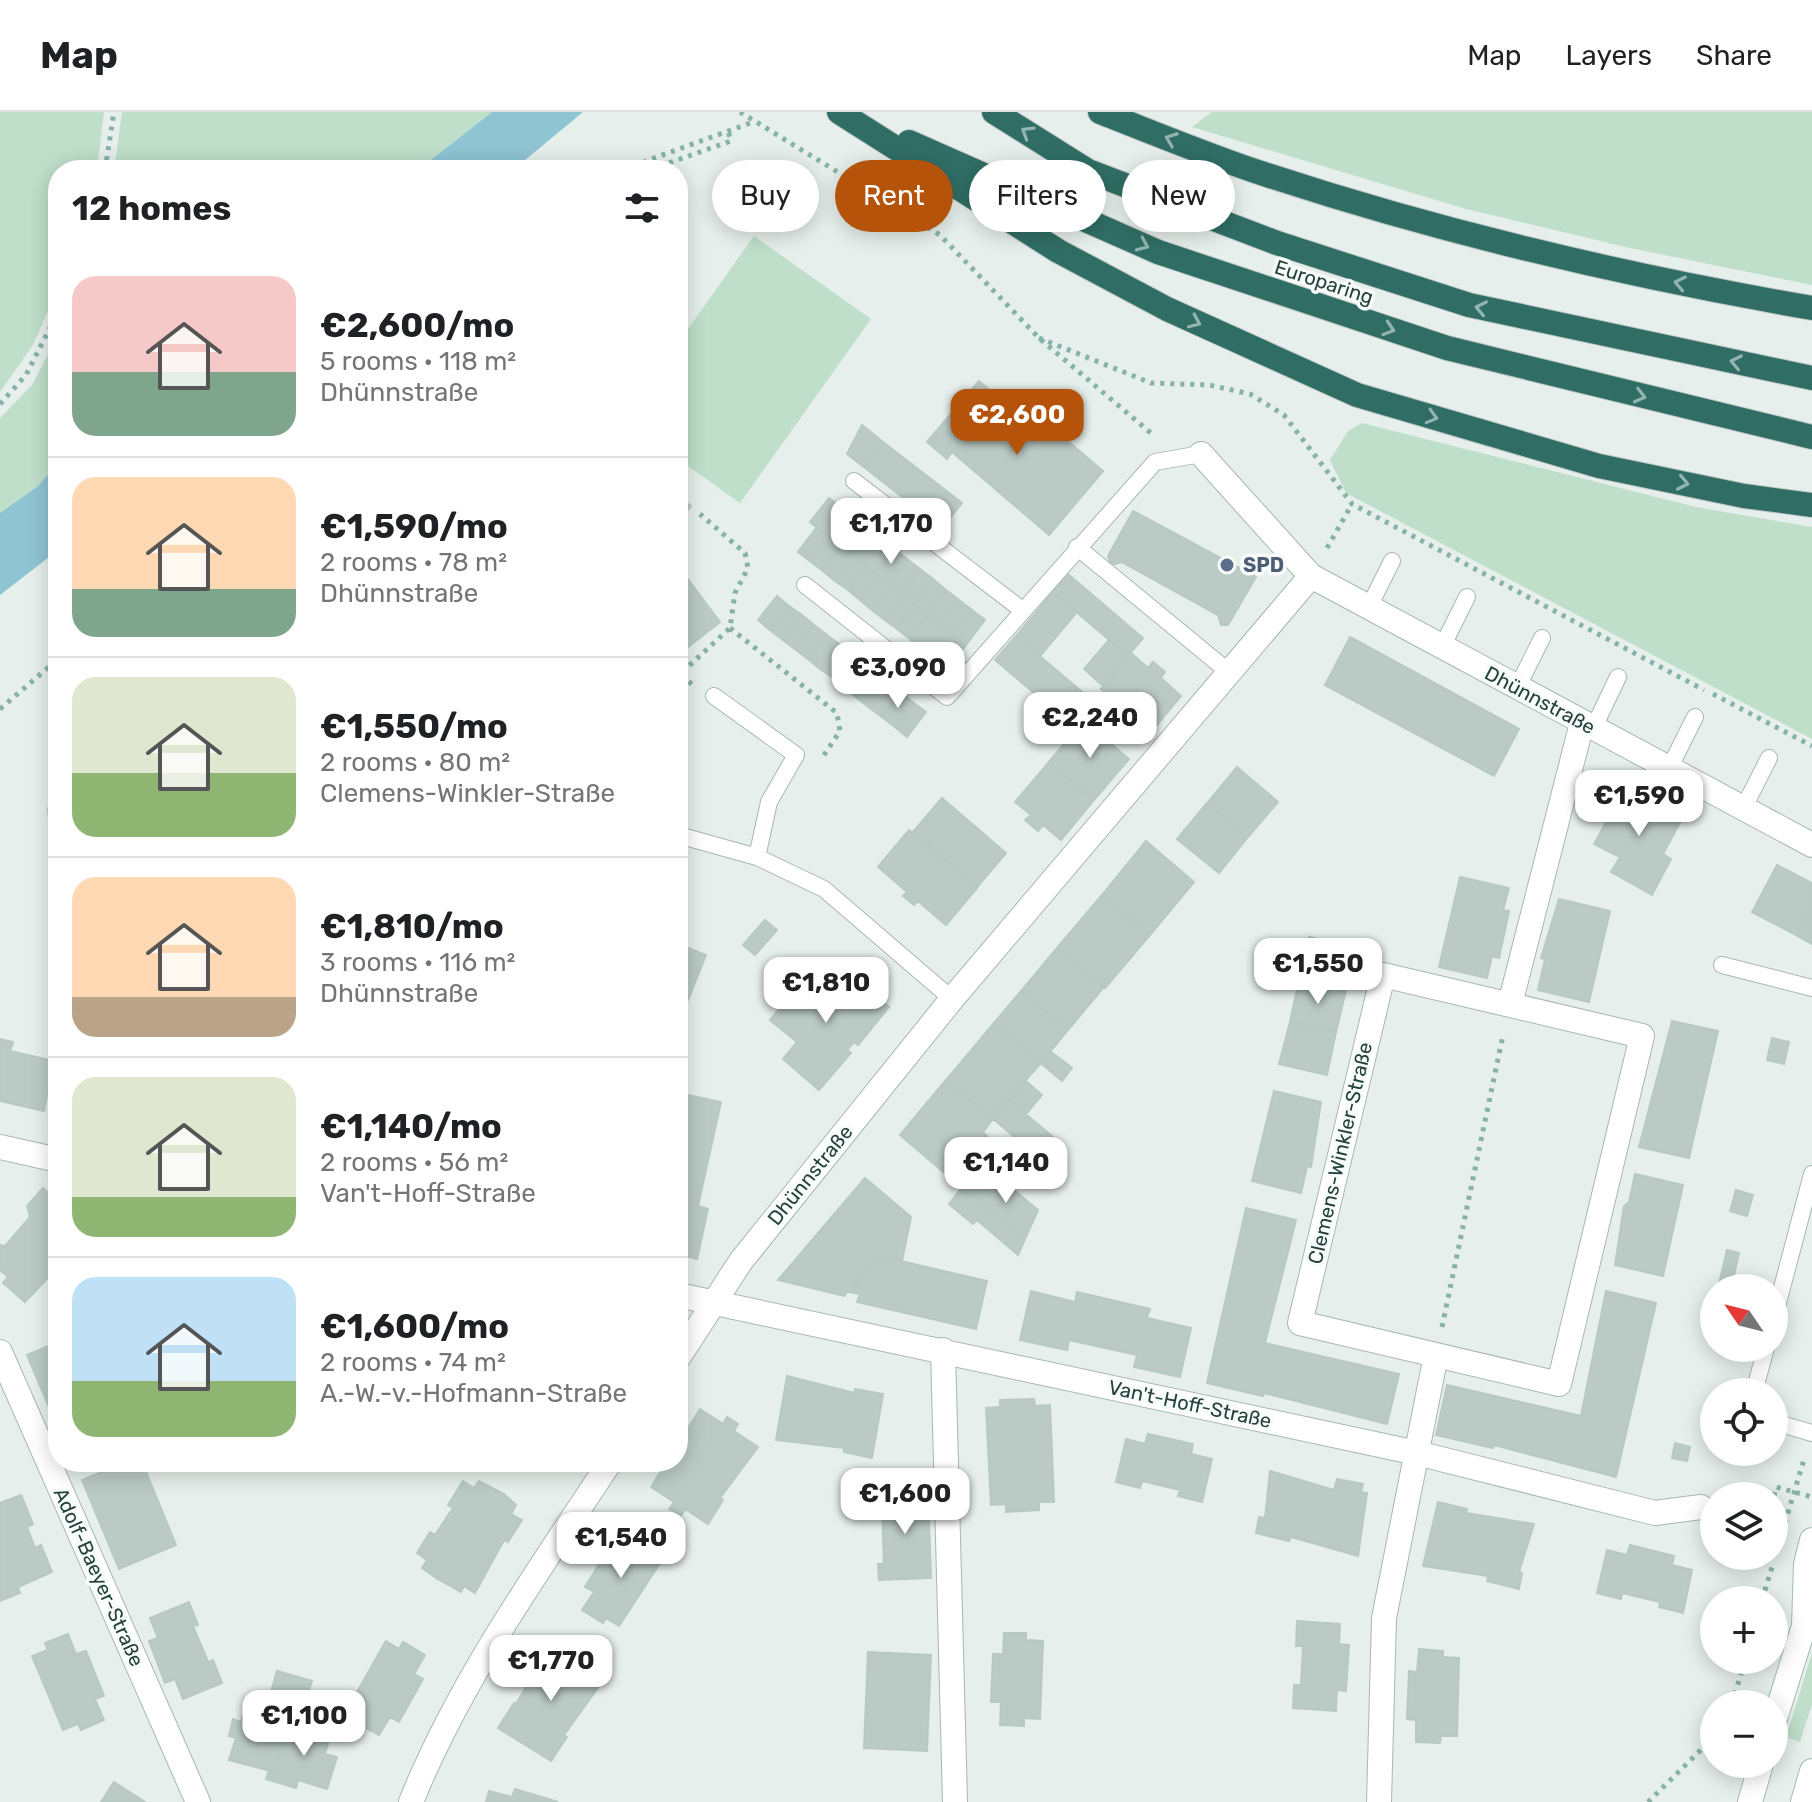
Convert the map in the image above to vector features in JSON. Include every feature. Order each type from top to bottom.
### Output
[{"type":"highway","name":"Europaring","points":[[840,112],[1187,261],[1447,348],[1812,437]]},
{"type":"highway","points":[[840,112],[1058,251],[1167,309],[1357,395],[1599,466],[1744,496],[1812,505]]},
{"type":"highway","name":"Europaring","points":[[994,112],[1088,171],[1277,243],[1469,305],[1812,378]]},
{"type":"highway","points":[[1100,112],[1263,174],[1416,219],[1582,261],[1812,308]]},
{"type":"street","name":"Dhünnstraße","points":[[1201,454],[1311,576],[1812,845]]},
{"type":"street","name":"Dhünnstraße","points":[[688,1342],[741,1261],[952,999],[1311,576]]},
{"type":"street","points":[[1510,1004],[1587,726]]},
{"type":"street","name":"Clemens-Winkler-Straße","points":[[1383,975],[1642,1036],[1559,1384],[1436,1355],[1300,1323],[1383,975]]},
{"type":"street","points":[[0,1147],[48,1158]]},
{"type":"street","name":"Van't-Hoff-Straße","points":[[688,1297],[1417,1453],[1655,1513],[1700,1507]]},
{"type":"street","points":[[943,1350],[955,1802]]},
{"type":"street","name":"Adolf-Baeyer-Straße","points":[[0,1352],[48,1461]]},
{"type":"street","points":[[1379,1802],[1384,1618],[1436,1355]]},
{"type":"street","name":"Adolf-Baeyer-Straße","points":[[53,1472],[198,1802]]},
{"type":"street","points":[[411,1802],[432,1751],[489,1648],[603,1472]]},
{"type":"street","points":[[1785,1690],[1808,1619],[1806,1564],[1812,1540]]},
{"type":"street","points":[[1803,1802],[1812,1771]]},
{"type":"street","points":[[1750,1802],[1757,1778]]},
{"type":"lane","points":[[805,585],[947,697],[1155,462],[1201,454]]},
{"type":"lane","points":[[854,481],[1022,610]]},
{"type":"lane","points":[[1077,547],[1230,673]]},
{"type":"lane","points":[[1369,607],[1392,561]]},
{"type":"lane","points":[[1442,647],[1467,597]]},
{"type":"lane","points":[[1517,688],[1542,638]]},
{"type":"lane","points":[[1587,726],[1618,677]]},
{"type":"lane","points":[[706,692],[796,755],[769,802],[757,857]]},
{"type":"lane","points":[[1669,769],[1695,717]]},
{"type":"lane","points":[[1743,809],[1769,758]]},
{"type":"lane","points":[[688,838],[757,857],[824,889],[952,999]]},
{"type":"lane","points":[[1722,965],[1812,988]]},
{"type":"lane","points":[[1786,1274],[1812,1174]]},
{"type":"lane","points":[[1788,1426],[1812,1433]]},
{"type":"path","points":[[107,160],[114,112]]},
{"type":"path","points":[[740,112],[940,235],[1039,338],[1144,430],[1201,454]]},
{"type":"path","points":[[657,160],[754,121]]},
{"type":"path","points":[[677,160],[731,141],[728,131]]},
{"type":"path","points":[[0,404],[26,375],[48,332]]},
{"type":"path","points":[[1039,338],[1151,383],[1209,385],[1250,394],[1284,415],[1352,504],[1812,746]]},
{"type":"path","points":[[1311,576],[1352,504]]},
{"type":"path","points":[[688,666],[730,628],[735,593],[748,568],[745,553],[700,514]]},
{"type":"path","points":[[0,709],[48,668]]},
{"type":"path","points":[[688,680],[706,692]]},
{"type":"path","points":[[688,705],[692,699]]},
{"type":"path","points":[[1436,1355],[1510,1004]]},
{"type":"path","points":[[1788,1512],[1807,1450]]},
{"type":"path","points":[[1788,1490],[1812,1497]]},
{"type":"path","points":[[1648,1802],[1700,1751]]},
{"type":"green space","points":[[0,112],[104,112],[98,160],[48,160],[48,311],[33,345],[0,392]]},
{"type":"green space","points":[[122,112],[492,112],[431,160],[115,160]]},
{"type":"green space","points":[[1212,112],[1812,112],[1812,285],[1630,248],[1466,209],[1192,127]]},
{"type":"green space","points":[[754,236],[871,319],[740,503],[688,466],[688,329]]},
{"type":"green space","points":[[48,354],[48,474],[38,486],[0,513],[0,418],[32,385]]},
{"type":"green space","points":[[1362,423],[1696,507],[1812,527],[1812,739],[1346,493],[1330,460],[1348,431]]},
{"type":"green space","points":[[1812,1653],[1812,1704],[1800,1742],[1788,1738]]},
{"type":"water","points":[[492,112],[583,112],[525,160],[431,160]]},
{"type":"water","points":[[48,474],[48,558],[0,595],[0,513],[38,486]]},
{"type":"building","points":[[979,381],[1028,423],[1036,414],[1103,471],[1049,535],[952,452],[947,459],[927,442]]},
{"type":"building","points":[[862,425],[883,442],[864,467],[847,454]]},
{"type":"building","points":[[883,442],[962,503],[942,528],[864,467]]},
{"type":"building","points":[[829,498],[842,508],[823,532],[810,522]]},
{"type":"building","points":[[842,508],[855,518],[836,543],[823,532]]},
{"type":"building","points":[[1133,511],[1256,577],[1228,625],[1221,625],[1218,615],[1122,562],[1111,565],[1108,556]]},
{"type":"building","points":[[855,518],[868,529],[849,553],[836,543]]},
{"type":"building","points":[[816,528],[829,537],[810,561],[798,552]]},
{"type":"building","points":[[868,529],[881,539],[862,563],[849,553]]},
{"type":"building","points":[[829,537],[841,547],[823,571],[810,561]]},
{"type":"building","points":[[881,539],[894,549],[875,573],[862,563]]},
{"type":"building","points":[[841,547],[854,557],[835,581],[823,571]]},
{"type":"building","points":[[894,549],[907,559],[888,583],[875,573]]},
{"type":"building","points":[[854,557],[866,566],[848,590],[835,581]]},
{"type":"building","points":[[907,559],[920,569],[901,594],[888,583]]},
{"type":"building","points":[[866,566],[879,576],[860,600],[848,590]]},
{"type":"building","points":[[920,569],[933,579],[914,604],[901,594]]},
{"type":"building","points":[[1068,574],[1143,638],[1128,656],[1053,592]]},
{"type":"building","points":[[879,576],[891,586],[872,610],[860,600]]},
{"type":"building","points":[[688,579],[720,622],[688,647]]},
{"type":"building","points":[[933,579],[946,590],[927,614],[914,604]]},
{"type":"building","points":[[891,586],[904,596],[885,620],[872,610]]},
{"type":"building","points":[[946,590],[959,600],[940,624],[927,614]]},
{"type":"building","points":[[1053,592],[1077,612],[1040,656],[1016,636]]},
{"type":"building","points":[[777,596],[789,606],[770,630],[758,620]]},
{"type":"building","points":[[904,596],[916,606],[897,629],[885,620]]},
{"type":"building","points":[[959,600],[972,610],[953,634],[940,624]]},
{"type":"building","points":[[789,606],[802,615],[783,640],[770,630]]},
{"type":"building","points":[[916,606],[928,615],[910,639],[897,629]]},
{"type":"building","points":[[972,610],[985,620],[966,645],[953,634]]},
{"type":"building","points":[[802,615],[814,625],[795,649],[783,640]]},
{"type":"building","points":[[928,615],[941,625],[922,649],[910,639]]},
{"type":"building","points":[[814,625],[827,635],[808,659],[795,649]]},
{"type":"building","points":[[941,625],[953,635],[935,659],[922,649]]},
{"type":"building","points":[[827,635],[839,644],[820,669],[808,659]]},
{"type":"building","points":[[953,635],[966,645],[947,668],[935,659]]},
{"type":"building","points":[[1016,636],[1113,718],[1098,734],[1083,721],[1077,729],[995,660]]},
{"type":"building","points":[[1350,637],[1519,729],[1494,776],[1325,685]]},
{"type":"building","points":[[1109,640],[1128,656],[1103,686],[1084,669]]},
{"type":"building","points":[[839,644],[851,654],[833,678],[820,669]]},
{"type":"building","points":[[1131,653],[1148,668],[1153,662],[1165,672],[1161,678],[1181,696],[1151,732],[1101,689]]},
{"type":"building","points":[[851,654],[864,664],[845,688],[833,678]]},
{"type":"building","points":[[864,664],[876,674],[857,698],[845,688]]},
{"type":"building","points":[[876,674],[889,683],[870,708],[857,698]]},
{"type":"building","points":[[889,683],[901,693],[882,717],[870,708]]},
{"type":"building","points":[[901,693],[914,703],[895,727],[882,717]]},
{"type":"building","points":[[914,703],[926,712],[907,737],[895,727]]},
{"type":"building","points":[[1083,721],[1098,734],[1105,728],[1116,737],[1111,744],[1129,759],[1094,800],[1049,762]]},
{"type":"building","points":[[1049,762],[1094,800],[1061,840],[1043,825],[1038,831],[1025,820],[1031,815],[1015,802]]},
{"type":"building","points":[[1237,767],[1278,802],[1248,837],[1207,803]]},
{"type":"building","points":[[1626,786],[1634,791],[1636,786],[1651,794],[1649,798],[1683,817],[1663,854],[1671,859],[1652,895],[1611,872],[1620,857],[1594,844]]},
{"type":"building","points":[[942,798],[1006,853],[977,887],[913,832]]},
{"type":"building","points":[[1207,803],[1248,837],[1219,873],[1177,839]]},
{"type":"building","points":[[909,830],[978,887],[946,925],[918,901],[914,905],[903,896],[907,892],[878,867]]},
{"type":"building","points":[[1146,841],[1194,882],[1150,935],[1102,895]]},
{"type":"building","points":[[1777,865],[1812,883],[1812,904],[1796,935],[1752,912]]},
{"type":"building","points":[[1460,877],[1509,888],[1503,910],[1509,911],[1499,958],[1492,956],[1487,978],[1439,967]]},
{"type":"building","points":[[1102,895],[1150,935],[1105,988],[1057,948]]},
{"type":"building","points":[[1559,899],[1610,911],[1589,1002],[1538,990],[1545,959],[1541,958]]},
{"type":"building","points":[[1812,904],[1812,944],[1796,935]]},
{"type":"building","points":[[765,920],[777,930],[755,955],[743,945]]},
{"type":"building","points":[[1309,937],[1356,948],[1346,990],[1299,979]]},
{"type":"building","points":[[688,948],[706,955],[688,1000]]},
{"type":"building","points":[[1057,948],[1104,987],[1068,1030],[1021,991]]},
{"type":"building","points":[[811,971],[838,993],[852,976],[889,1007],[858,1045],[854,1042],[847,1050],[851,1053],[819,1090],[783,1059],[797,1042],[770,1020]]},
{"type":"building","points":[[1299,979],[1346,990],[1336,1032],[1290,1022]]},
{"type":"building","points":[[1021,991],[1068,1030],[1041,1063],[994,1023]]},
{"type":"building","points":[[1672,1021],[1718,1031],[1689,1158],[1639,1147]]},
{"type":"building","points":[[1290,1022],[1336,1032],[1327,1075],[1279,1064]]},
{"type":"building","points":[[994,1023],[1041,1063],[992,1118],[946,1080]]},
{"type":"building","points":[[1772,1038],[1789,1042],[1784,1064],[1767,1060]]},
{"type":"building","points":[[0,1039],[13,1042],[10,1051],[48,1060],[48,1091],[44,1111],[0,1101]]},
{"type":"building","points":[[1050,1051],[1072,1068],[1062,1081],[1041,1063]]},
{"type":"building","points":[[946,1080],[993,1119],[983,1132],[989,1138],[973,1157],[967,1151],[947,1175],[900,1135]]},
{"type":"building","points":[[1026,1081],[1042,1095],[1026,1114],[1009,1100]]},
{"type":"building","points":[[1274,1091],[1321,1102],[1311,1167],[1307,1166],[1301,1193],[1252,1181]]},
{"type":"building","points":[[688,1095],[721,1102],[698,1206],[708,1209],[697,1259],[688,1257]]},
{"type":"building","points":[[1008,1099],[1065,1147],[1054,1171],[992,1118]]},
{"type":"building","points":[[986,1167],[1003,1181],[996,1190],[979,1176]]},
{"type":"building","points":[[1635,1174],[1683,1185],[1663,1276],[1615,1265],[1624,1206],[1629,1202]]},
{"type":"building","points":[[979,1176],[996,1190],[1003,1181],[1038,1210],[1025,1239],[967,1191]]},
{"type":"building","points":[[865,1178],[911,1217],[902,1261],[879,1256],[844,1296],[778,1280]]},
{"type":"building","points":[[963,1186],[1025,1239],[1018,1255],[977,1220],[973,1224],[949,1204]]},
{"type":"building","points":[[43,1188],[48,1192],[48,1278],[25,1302],[3,1283],[8,1277],[0,1270],[0,1245],[5,1246],[30,1217],[27,1206]]},
{"type":"building","points":[[1736,1190],[1753,1195],[1747,1216],[1730,1211]]},
{"type":"building","points":[[1246,1208],[1296,1220],[1265,1343],[1399,1374],[1387,1424],[1264,1393],[1263,1396],[1207,1383]]},
{"type":"building","points":[[1727,1250],[1739,1253],[1734,1274],[1721,1274]]},
{"type":"building","points":[[879,1256],[987,1281],[976,1329],[857,1302],[860,1294],[849,1292]]},
{"type":"building","points":[[1031,1291],[1075,1302],[1077,1292],[1150,1309],[1147,1318],[1191,1328],[1180,1377],[1134,1367],[1137,1355],[1069,1340],[1067,1350],[1020,1340]]},
{"type":"building","points":[[1606,1291],[1656,1303],[1616,1477],[1494,1445],[1493,1448],[1436,1435],[1447,1385],[1581,1416]]},
{"type":"building","points":[[48,1346],[48,1404],[27,1355]]},
{"type":"building","points":[[787,1376],[854,1393],[855,1389],[883,1394],[872,1458],[844,1452],[844,1448],[776,1440]]},
{"type":"building","points":[[1034,1399],[1035,1406],[1050,1405],[1054,1502],[1039,1502],[1039,1510],[1006,1512],[1006,1504],[991,1505],[986,1408],[1000,1407],[1000,1400]]},
{"type":"building","points":[[700,1409],[723,1424],[727,1417],[738,1424],[734,1431],[758,1447],[720,1498],[723,1500],[708,1524],[685,1509],[681,1516],[669,1509],[674,1502],[651,1487],[660,1472],[688,1472],[688,1428]]},
{"type":"building","points":[[1148,1434],[1193,1444],[1191,1454],[1212,1459],[1202,1502],[1178,1496],[1180,1490],[1142,1481],[1140,1488],[1116,1482],[1126,1439],[1145,1444]]},
{"type":"building","points":[[1675,1443],[1690,1447],[1687,1461],[1672,1458]]},
{"type":"building","points":[[1270,1471],[1334,1490],[1337,1479],[1363,1484],[1361,1492],[1367,1493],[1358,1556],[1291,1537],[1289,1541],[1256,1533],[1259,1517],[1265,1518]]},
{"type":"building","points":[[102,1472],[146,1472],[176,1545],[119,1569],[82,1480]]},
{"type":"building","points":[[463,1481],[474,1488],[479,1481],[504,1494],[516,1505],[511,1514],[522,1520],[508,1542],[504,1540],[475,1593],[464,1586],[461,1592],[436,1578],[422,1568],[427,1560],[417,1553],[430,1532],[435,1535],[453,1508],[448,1505]]},
{"type":"building","points":[[928,1492],[931,1578],[879,1580],[878,1564],[884,1564],[882,1509],[877,1510],[876,1494]]},
{"type":"building","points":[[21,1495],[33,1524],[27,1527],[35,1548],[41,1545],[52,1572],[18,1587],[20,1593],[0,1601],[0,1503]]},
{"type":"building","points":[[1438,1502],[1467,1509],[1466,1513],[1534,1524],[1519,1572],[1522,1573],[1519,1589],[1487,1581],[1488,1576],[1423,1566]]},
{"type":"building","points":[[632,1532],[652,1546],[648,1551],[662,1560],[619,1626],[606,1618],[603,1623],[582,1610],[594,1592],[585,1587],[611,1545],[620,1550]]},
{"type":"building","points":[[1630,1545],[1674,1556],[1672,1565],[1692,1570],[1683,1613],[1659,1607],[1660,1602],[1622,1593],[1621,1599],[1597,1593],[1607,1550],[1627,1555]]},
{"type":"building","points":[[189,1602],[198,1625],[193,1626],[208,1662],[213,1660],[222,1683],[183,1699],[175,1679],[165,1683],[149,1641],[158,1638],[150,1618]]},
{"type":"building","points":[[1297,1621],[1340,1624],[1339,1644],[1349,1645],[1346,1691],[1337,1690],[1336,1711],[1293,1708],[1294,1685],[1301,1685],[1303,1646],[1296,1646]]},
{"type":"building","points":[[1004,1633],[1026,1633],[1026,1640],[1043,1641],[1040,1719],[1024,1718],[1024,1726],[1000,1725],[1001,1702],[991,1702],[993,1654],[1003,1654]]},
{"type":"building","points":[[68,1634],[76,1654],[86,1651],[104,1696],[95,1699],[104,1720],[81,1730],[78,1724],[63,1730],[32,1656],[48,1650],[45,1643]]},
{"type":"building","points":[[386,1641],[399,1649],[403,1642],[425,1655],[414,1674],[423,1679],[399,1722],[390,1717],[379,1735],[358,1724],[362,1716],[348,1708]]},
{"type":"building","points":[[551,1644],[605,1678],[564,1735],[567,1737],[551,1761],[498,1728],[516,1704]]},
{"type":"building","points":[[1419,1649],[1443,1651],[1443,1657],[1459,1658],[1457,1736],[1441,1736],[1440,1743],[1416,1742],[1416,1720],[1407,1719],[1409,1671],[1417,1672]]},
{"type":"building","points":[[868,1652],[931,1655],[927,1751],[864,1748]]},
{"type":"building","points":[[277,1671],[312,1681],[305,1702],[271,1692]]},
{"type":"building","points":[[246,1705],[289,1718],[274,1772],[229,1760],[236,1738],[229,1736],[233,1719],[241,1722]]},
{"type":"building","points":[[289,1722],[331,1734],[325,1754],[337,1757],[327,1789],[298,1780],[296,1788],[266,1779],[269,1771],[274,1772]]},
{"type":"building","points":[[114,1782],[145,1802],[101,1802]]},
{"type":"building","points":[[515,1789],[558,1802],[486,1802],[489,1791],[512,1797]]},
{"type":"place","name":"SPD","points":[[1227,565]]}]
